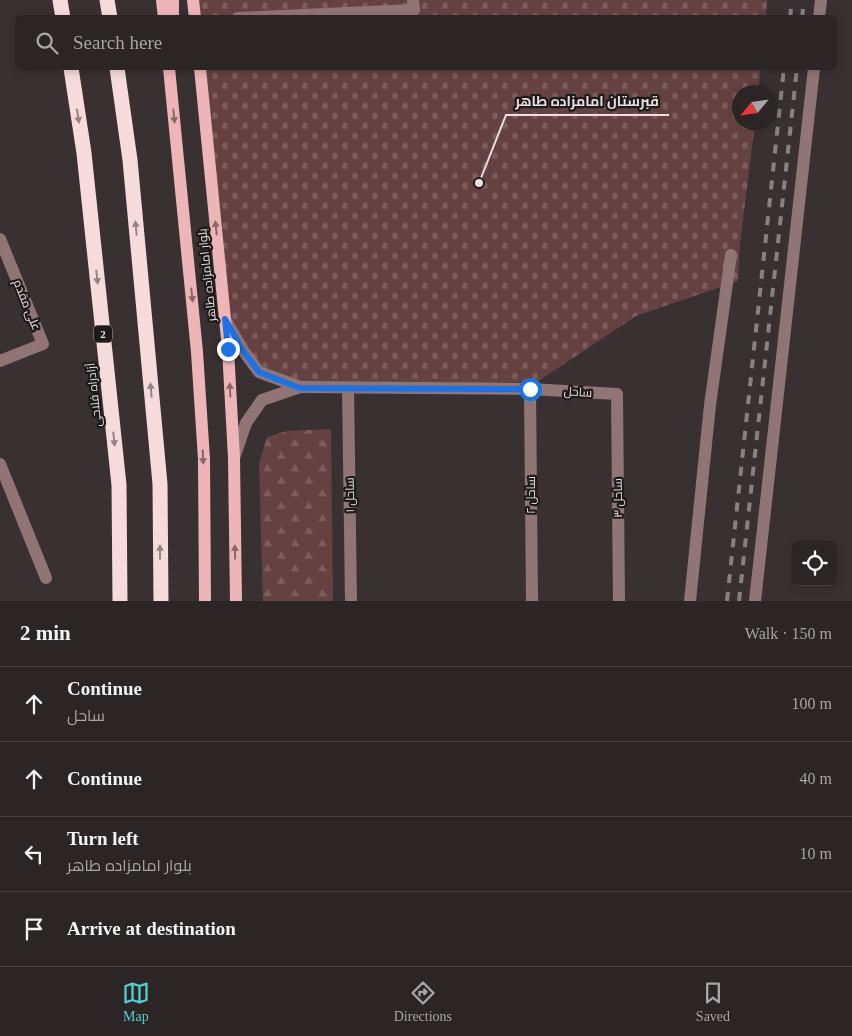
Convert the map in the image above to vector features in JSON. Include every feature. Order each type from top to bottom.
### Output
[{"type":"highway","points":[[60,0],[62,15]]},
{"type":"highway","points":[[108,0],[110,15]]},
{"type":"highway","name":"آزادراه فلاحی","points":[[71,70],[84,153],[119,486],[120,601]]},
{"type":"highway","points":[[117,70],[130,160],[160,484],[160,601]]},
{"type":"main road","points":[[162,0],[164,15]]},
{"type":"main road","points":[[173,0],[173,15]]},
{"type":"main road","points":[[193,0],[195,15]]},
{"type":"main road","name":"بلوار امامزاده طاهر","points":[[169,70],[197,352],[204,459],[205,601]]},
{"type":"main road","name":"بلوار امامزاده طاهر","points":[[200,70],[228,349],[234,458],[236,601]]},
{"type":"street","points":[[304,15],[414,10],[413,0]]},
{"type":"street","points":[[819,15],[821,0]]},
{"type":"street","points":[[755,601],[814,70]]},
{"type":"street","name":"علی مقدم","points":[[0,239],[43,344],[0,361]]},
{"type":"street","points":[[690,601],[710,404],[732,255]]},
{"type":"street","points":[[225,319],[242,349],[259,372],[300,388]]},
{"type":"street","points":[[234,458],[246,422],[262,400],[300,388]]},
{"type":"street","name":"ساحل","points":[[300,388],[530,389],[617,394]]},
{"type":"street","name":"ساحل ۱","points":[[348,388],[352,601]]},
{"type":"street","name":"ساحل ۲","points":[[530,389],[532,601]]},
{"type":"street","name":"ساحل ۳","points":[[617,394],[619,601]]},
{"type":"street","points":[[0,464],[46,578]]},
{"type":"green space","points":[[193,0],[767,0],[766,15],[195,15]]},
{"type":"green space","points":[[200,70],[761,70],[759,85],[732,85],[732,130],[754,130],[740,243],[738,281],[636,316],[537,382],[300,387],[259,372],[225,319]]},
{"type":"green space","points":[[331,429],[333,601],[263,601],[259,464],[267,437],[287,431]]},
{"type":"railway","points":[[790,15],[792,0]]},
{"type":"railway","points":[[802,15],[804,0]]},
{"type":"railway","points":[[727,601],[784,70]]},
{"type":"railway","points":[[739,601],[797,70]]},
{"type":"place","name":"قبرستان امامزاده طاهر","points":[[479,183]]},
{"type":"route","points":[[228,349],[225,319],[242,349],[259,372],[300,388],[530,389]]}]
